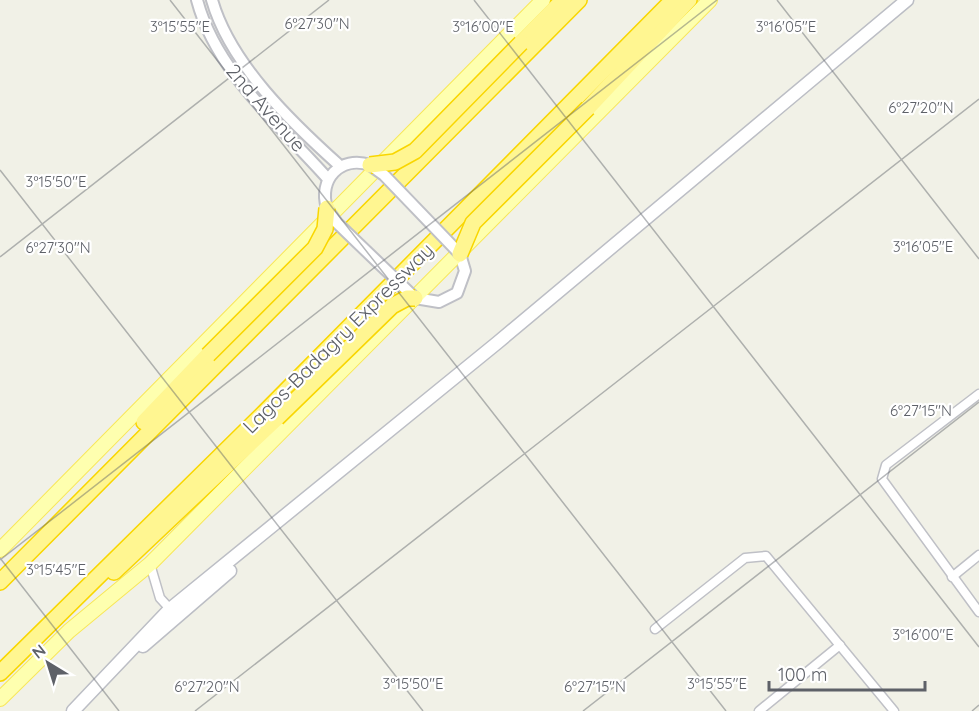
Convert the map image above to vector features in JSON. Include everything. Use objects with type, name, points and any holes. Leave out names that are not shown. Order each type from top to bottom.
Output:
[{"type":"highway","points":[[370,165],[394,162],[415,152],[563,0]]},
{"type":"highway","points":[[0,582],[579,0]]},
{"type":"highway","name":"Lagos-Badagry Expressway","points":[[0,673],[266,411],[673,0]]},
{"type":"highway","points":[[460,254],[468,231],[479,216],[588,108],[689,0]]},
{"type":"highway","points":[[0,576],[90,477],[315,248],[325,229],[327,208]]},
{"type":"highway","points":[[0,673],[154,537],[392,306],[407,298],[415,298]]},
{"type":"main road","points":[[0,550],[543,0]]},
{"type":"main road","name":"Lagos-Badagry Expressway","points":[[0,699],[69,631],[150,564],[710,0]]},
{"type":"main road","points":[[74,711],[173,612],[907,0]]},
{"type":"main road","points":[[84,711],[173,612],[492,356],[917,0]]},
{"type":"street","name":"2nd Avenue","points":[[196,0],[216,49],[239,81],[328,179]]},
{"type":"street","name":"2nd Avenue","points":[[212,0],[230,42],[251,74],[340,166]]},
{"type":"street","points":[[353,162],[370,165],[384,175],[460,254],[465,271],[457,292],[439,302],[415,298],[337,223],[327,208],[324,192],[328,179],[340,166],[353,162]]},
{"type":"street","points":[[979,394],[886,465],[882,479],[979,612]]},
{"type":"street","points":[[952,577],[979,555]]},
{"type":"street","points":[[655,629],[745,558],[766,556],[894,711]]},
{"type":"street","points":[[150,564],[160,598],[173,612]]},
{"type":"street","points":[[759,711],[840,645]]}]
